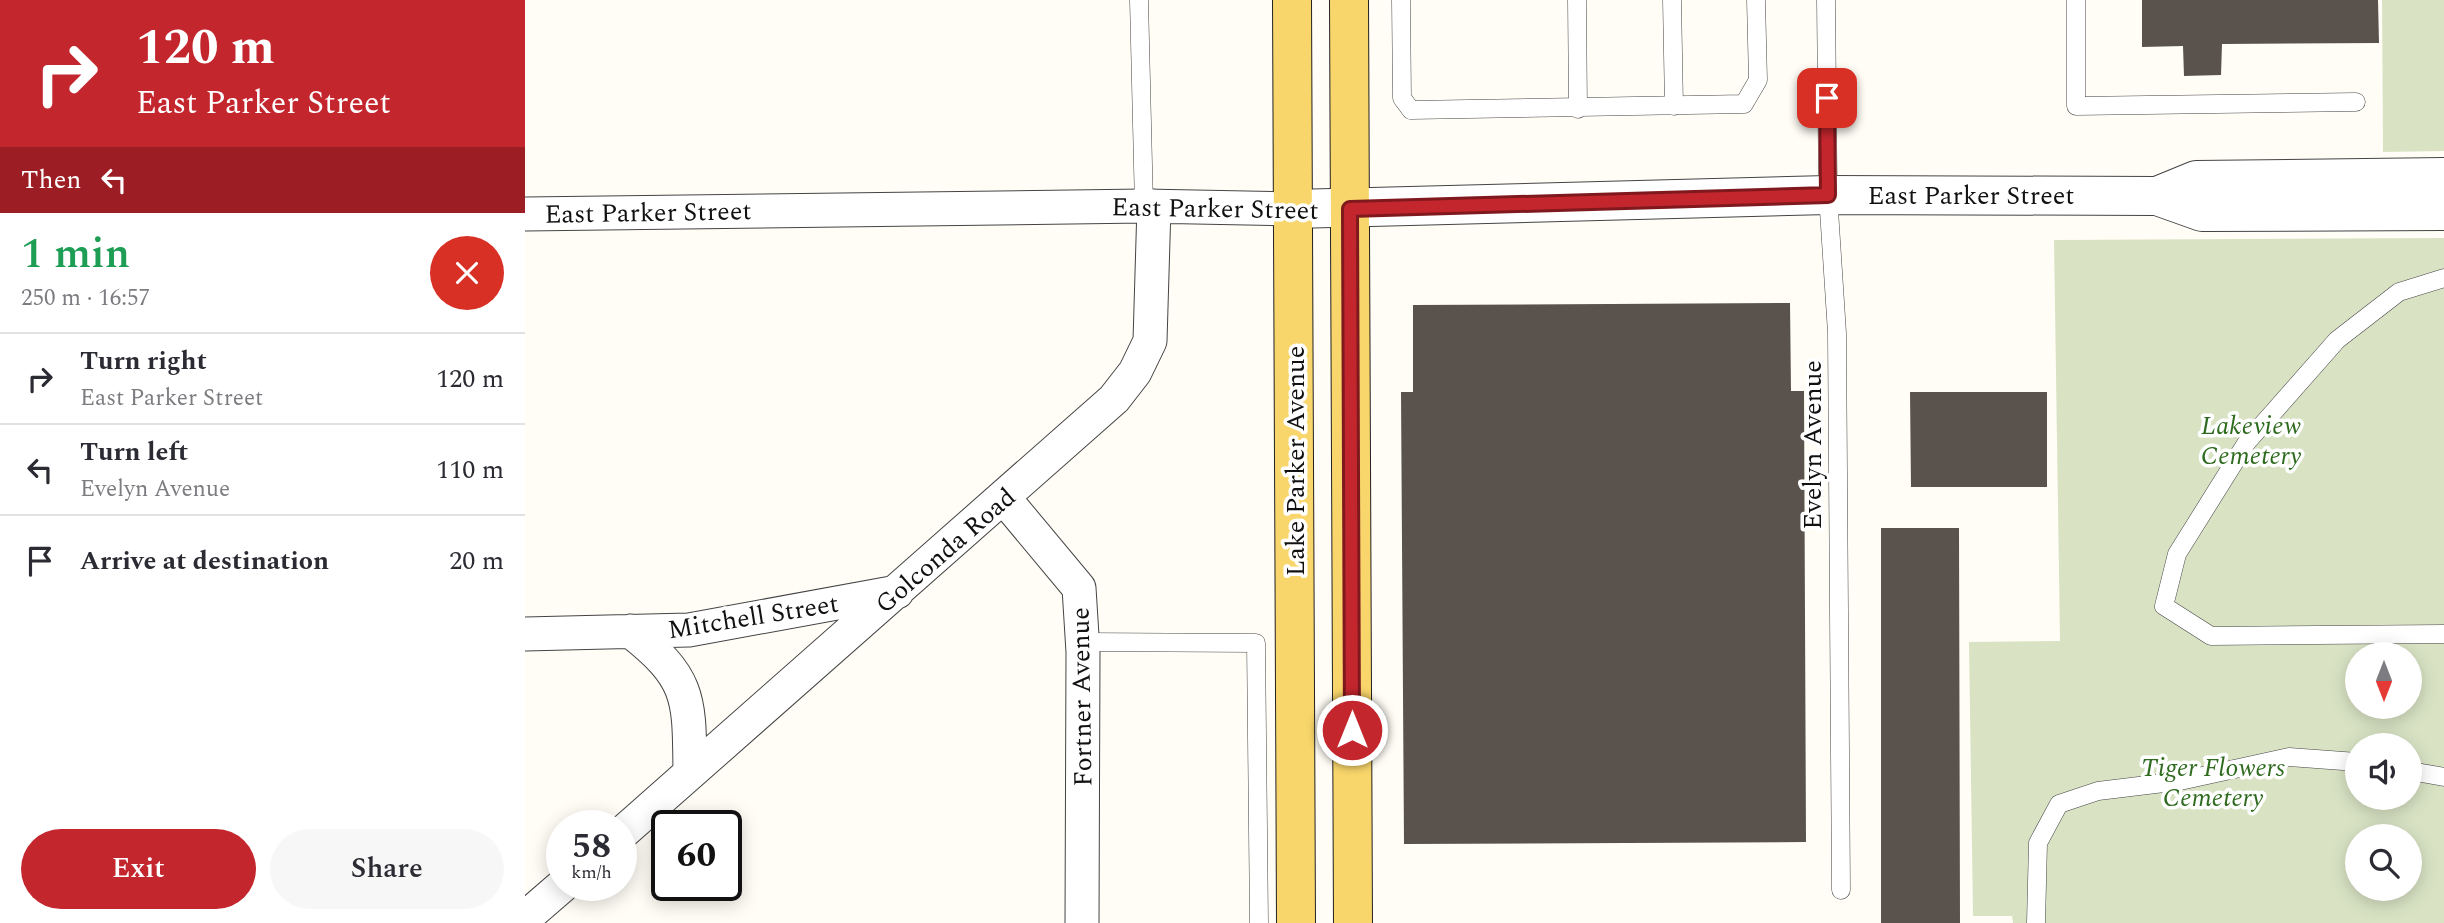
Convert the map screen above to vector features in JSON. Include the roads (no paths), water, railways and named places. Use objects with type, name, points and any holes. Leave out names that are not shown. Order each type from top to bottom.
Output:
[{"type":"main road","name":"Lake Parker Avenue","points":[[1292,0],[1293,209],[1276,644],[1296,923]]},
{"type":"main road","points":[[1349,0],[1353,923]]},
{"type":"street","name":"East Parker Street","points":[[2157,195],[2196,180],[2444,177]]},
{"type":"street","name":"East Parker Street","points":[[525,214],[1149,206],[1350,209],[1828,195],[2157,195],[2202,212],[2444,211]]},
{"type":"street","name":"Golconda Road","points":[[637,820],[1114,399],[1135,372],[1150,341],[1149,206]]},
{"type":"street","name":"Fortner Avenue","points":[[1004,498],[1079,588],[1082,642],[1082,923]]},
{"type":"street","name":"Mitchell Street","points":[[525,634],[689,630],[897,592]]},
{"type":"street","points":[[630,631],[657,652],[672,668],[682,686],[689,730],[690,774]]},
{"type":"street","points":[[525,918],[546,900]]},
{"type":"lane","points":[[1139,0],[1149,206]]},
{"type":"lane","points":[[1401,0],[1402,98],[1411,110],[1744,104],[1758,80],[1756,0]]},
{"type":"lane","points":[[1577,0],[1578,109]]},
{"type":"lane","points":[[1672,0],[1674,106]]},
{"type":"lane","name":"Evelyn Avenue","points":[[1826,0],[1828,195],[1837,333],[1841,890]]},
{"type":"lane","points":[[2076,0],[2076,106],[2356,102]]},
{"type":"lane","points":[[2444,278],[2399,292],[2337,340],[2247,442],[2178,554],[2164,606],[2211,636],[2444,634]]},
{"type":"lane","points":[[1082,642],[1276,644],[1259,923]]},
{"type":"lane","points":[[2036,923],[2038,843],[2059,804],[2098,791],[2180,781],[2288,757],[2345,761]]},
{"type":"lane","points":[[2422,773],[2444,777]]},
{"type":"park label","name":"Lakeview Cemetery","points":[[2251,440]]},
{"type":"park label","name":"Tiger Flowers Cemetery","points":[[2213,782]]}]
